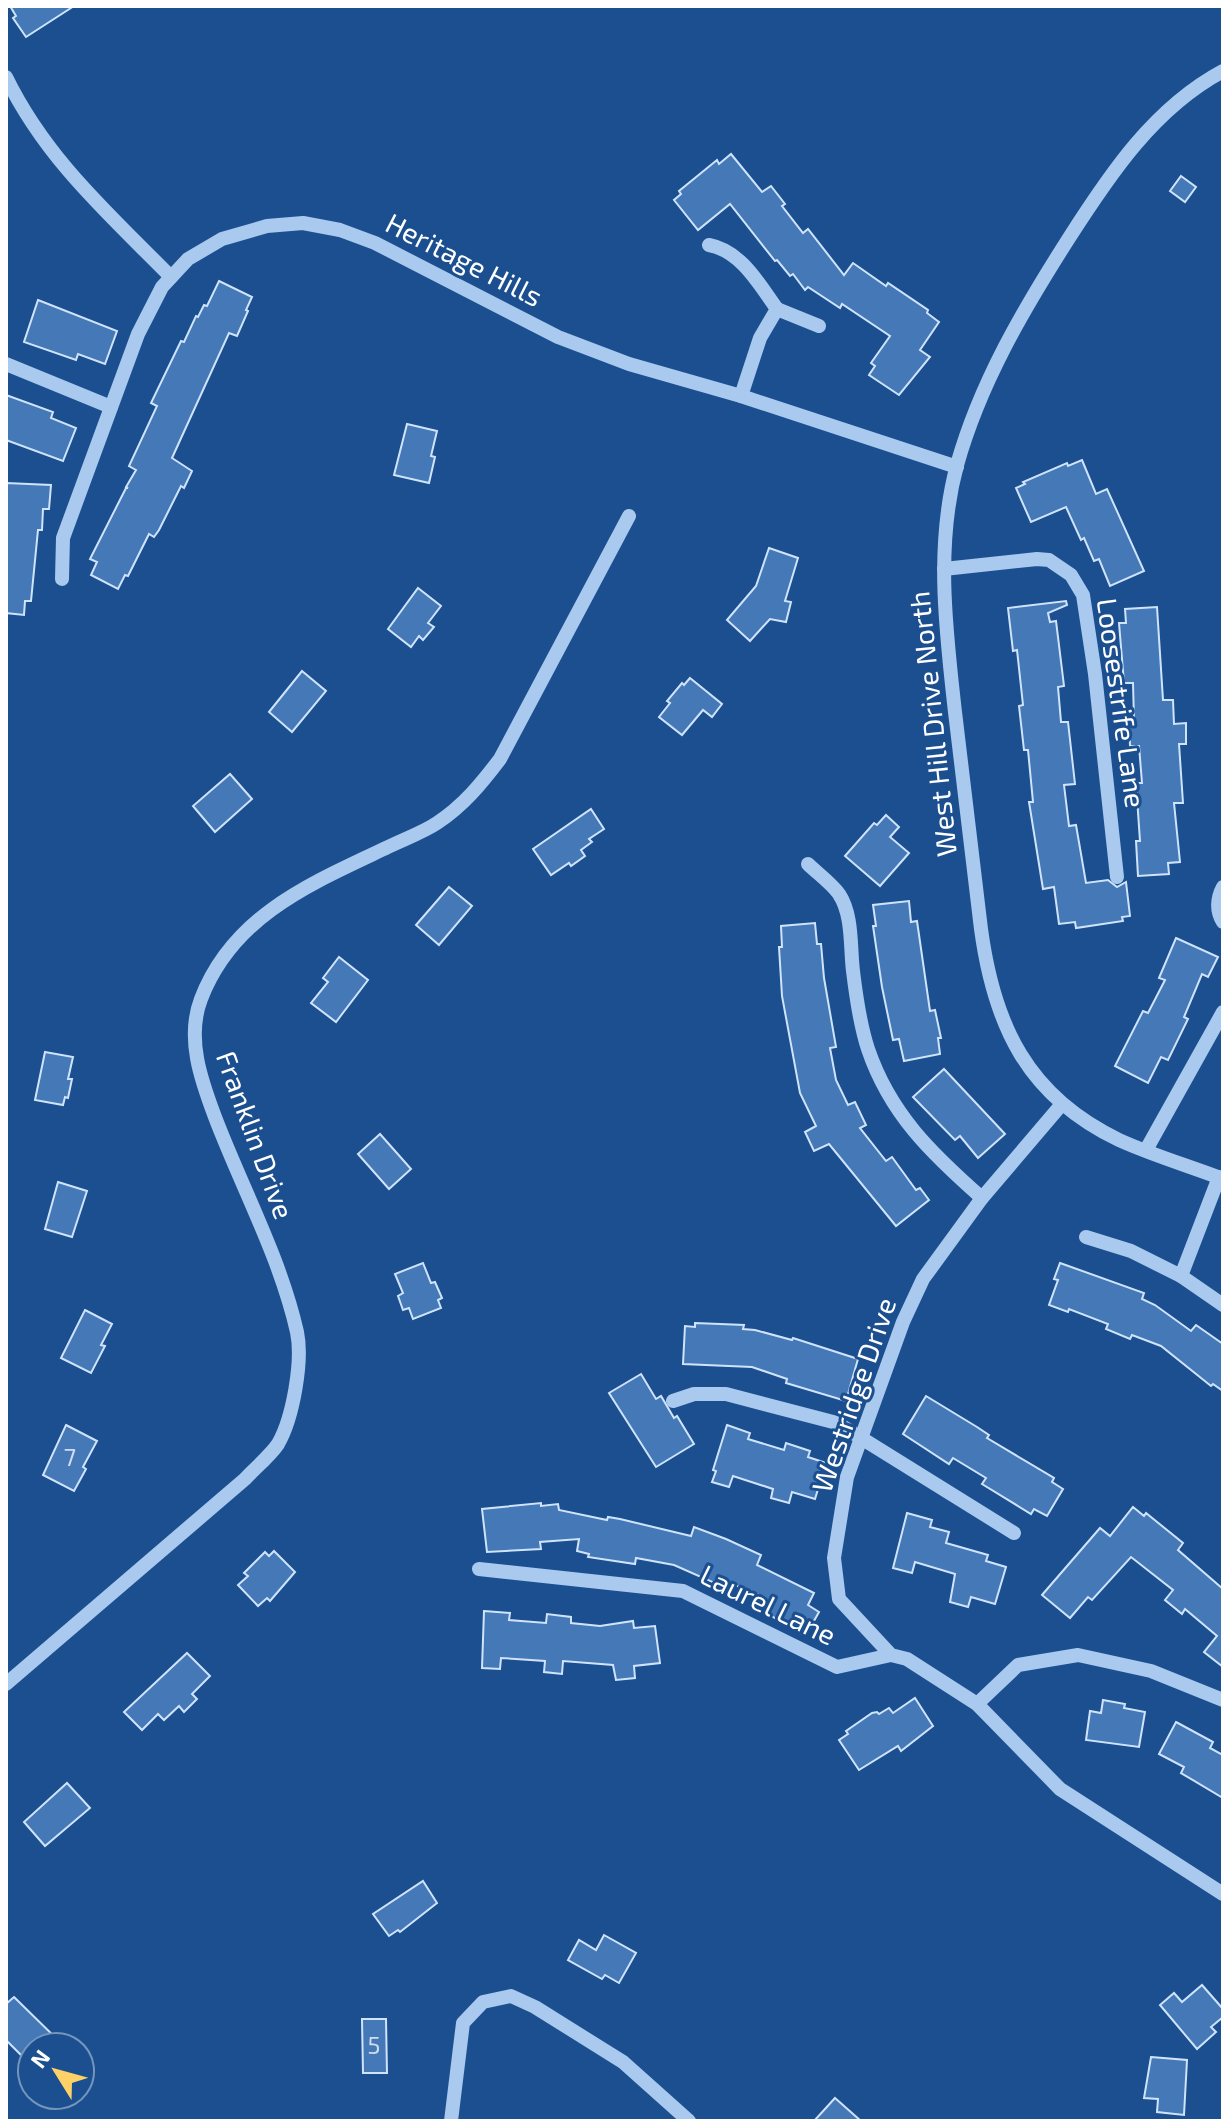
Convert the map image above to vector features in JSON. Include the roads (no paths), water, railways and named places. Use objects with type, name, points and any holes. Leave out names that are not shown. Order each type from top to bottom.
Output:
[{"type":"street","name":"West Hill Drive North","points":[[1221,1178],[1105,1133],[1062,1104],[1037,1077],[1014,1044],[999,1012],[987,972],[946,628],[944,569],[949,508],[957,467],[993,367],[1055,259],[1122,160],[1152,126],[1182,99],[1223,71]]},
{"type":"street","points":[[6,77],[22,110],[60,164],[171,277]]},
{"type":"street","name":"Heritage Hills","points":[[62,579],[63,538],[138,334],[162,287],[188,259],[222,239],[267,226],[303,223],[340,230],[375,243],[558,337],[629,364],[741,396],[957,467]]},
{"type":"street","points":[[709,245],[728,251],[745,267],[777,309],[819,326]]},
{"type":"street","points":[[741,396],[760,338],[777,309]]},
{"type":"street","points":[[6,364],[111,407]]},
{"type":"street","name":"Franklin Drive","points":[[6,1684],[245,1479],[277,1445],[291,1413],[297,1335],[276,1263],[204,1088],[194,1041],[200,1001],[221,959],[248,929],[297,890],[436,824],[473,795],[500,759],[629,516]]},
{"type":"street","name":"Loosestrife Lane","points":[[944,569],[1049,560],[1071,575],[1083,595],[1095,674],[1117,877]]},
{"type":"street","points":[[808,864],[839,893],[847,914],[853,973],[868,1049],[897,1110],[939,1161],[982,1198]]},
{"type":"street","points":[[1223,887],[1219,894],[1218,915],[1223,922]]},
{"type":"street","points":[[1146,1150],[1223,1012]]},
{"type":"street","name":"Westridge Drive","points":[[1062,1104],[982,1198],[923,1279],[903,1322],[847,1477],[834,1558],[839,1599],[891,1655],[907,1659],[977,1704],[1060,1789],[1223,1894]]},
{"type":"street","points":[[1181,1276],[1221,1178]]},
{"type":"street","points":[[1086,1237],[1131,1251],[1181,1276],[1223,1305]]},
{"type":"street","points":[[673,1401],[694,1394],[726,1394],[837,1423],[1014,1533]]},
{"type":"street","name":"Laurel Lane","points":[[479,1569],[683,1591],[837,1667],[891,1655]]},
{"type":"street","points":[[977,1704],[1018,1665],[1078,1655],[1151,1671],[1223,1700]]},
{"type":"street","points":[[451,2121],[463,2023],[483,2002],[511,1996],[535,2007],[623,2062],[689,2121]]}]
